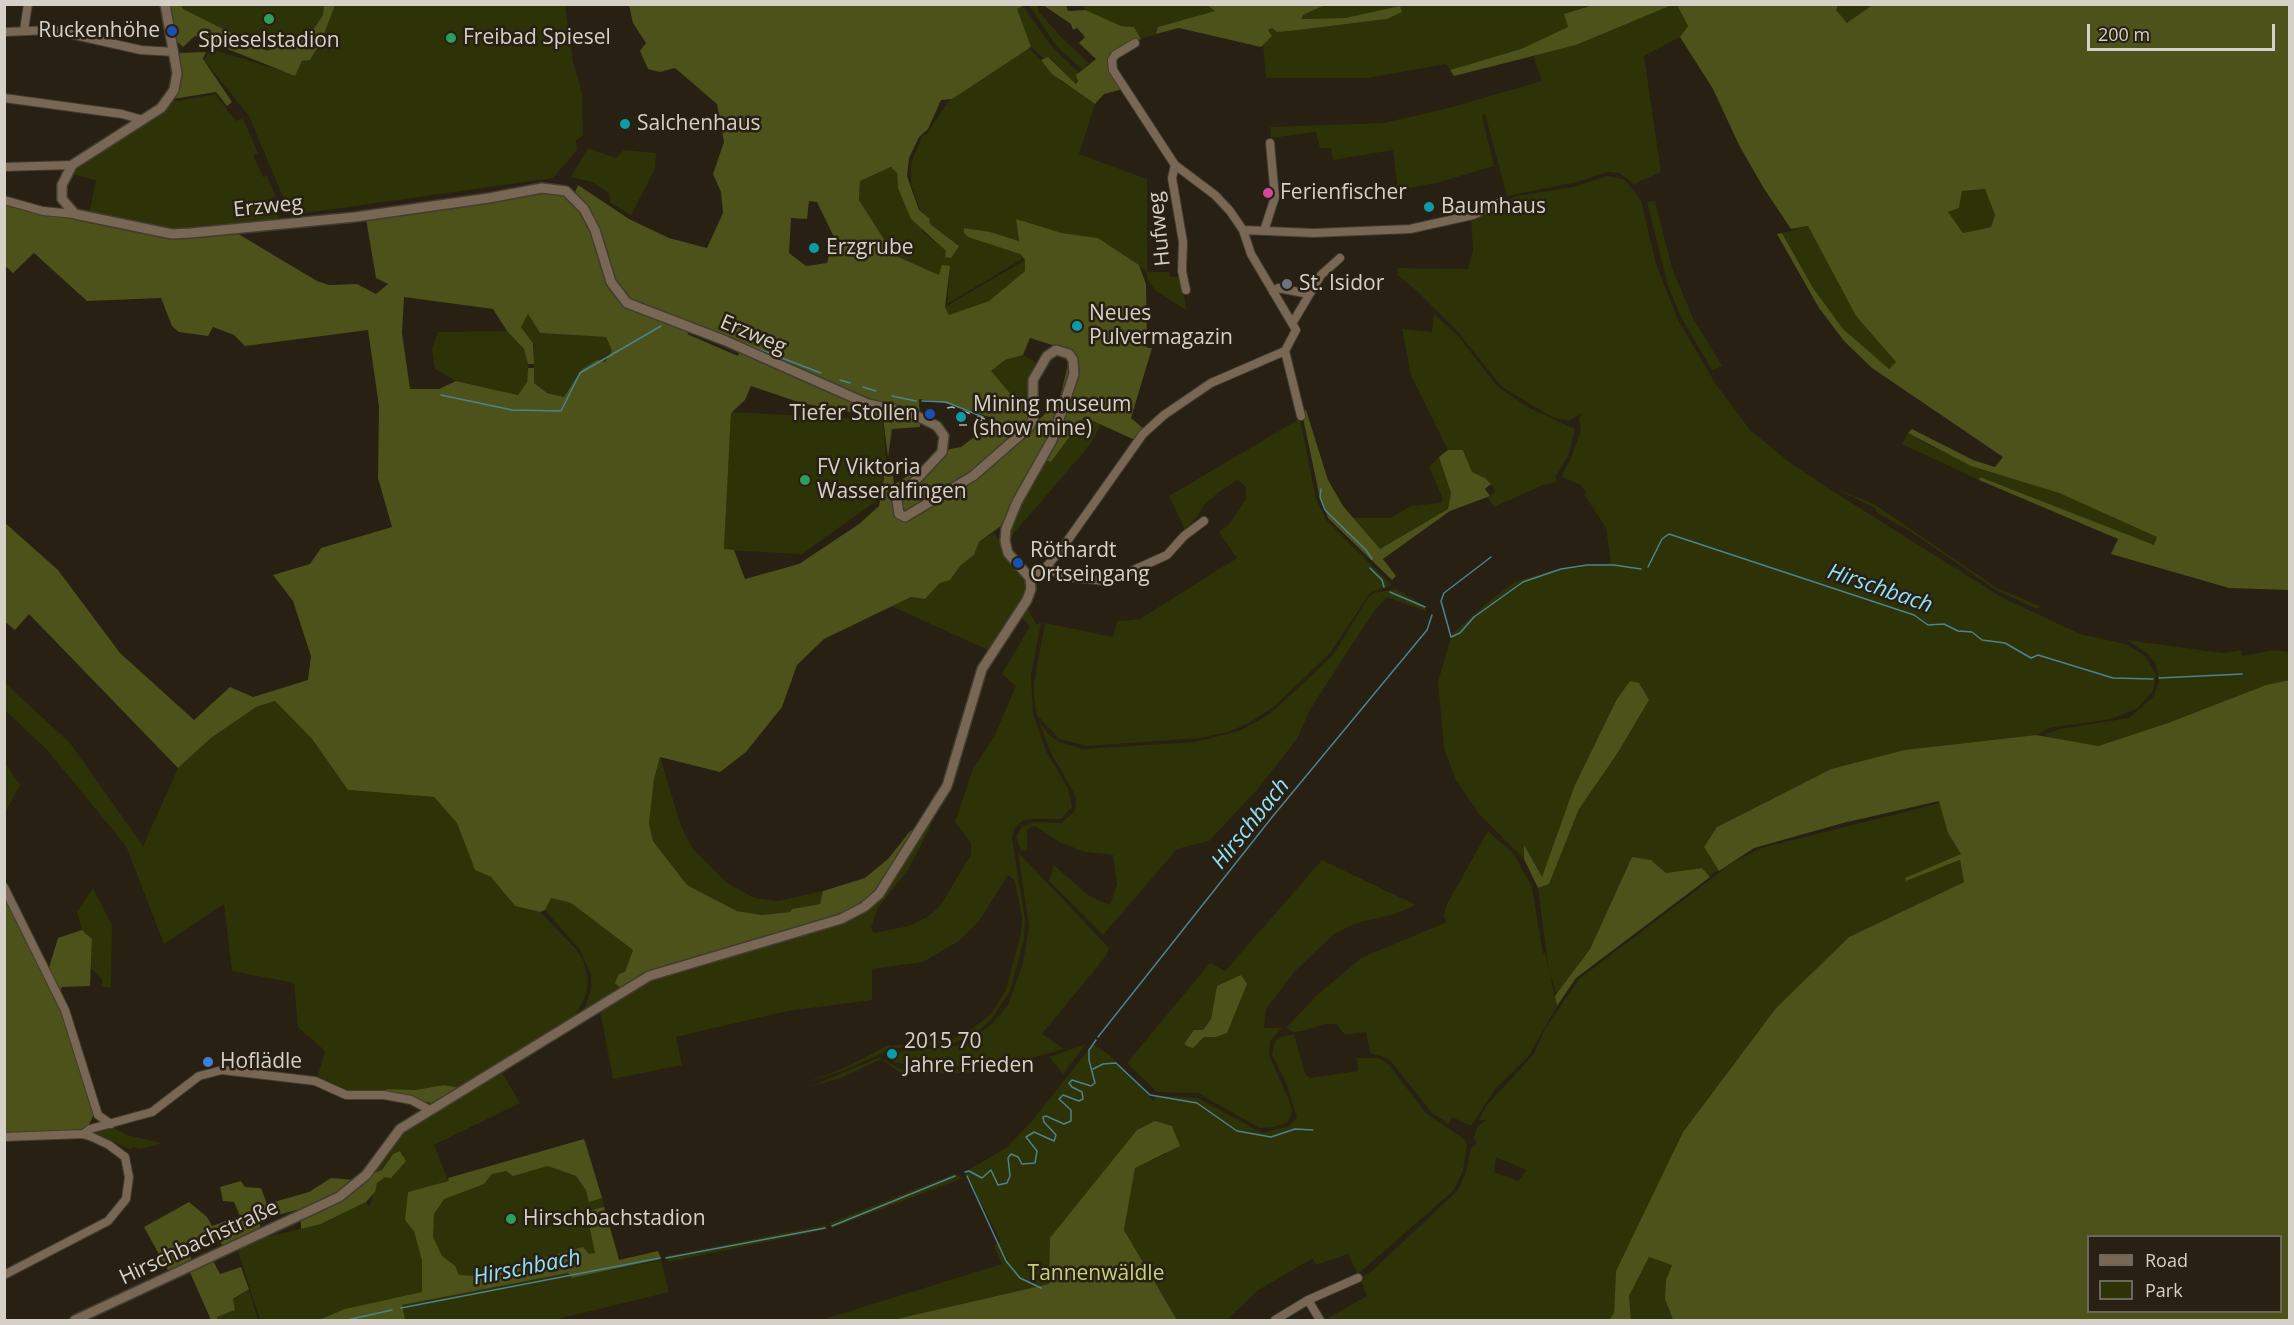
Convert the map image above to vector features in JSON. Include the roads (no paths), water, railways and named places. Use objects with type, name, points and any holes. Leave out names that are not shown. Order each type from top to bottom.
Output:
[{"type":"street","points":[[24,30],[28,4]]},
{"type":"street","points":[[4,167],[72,165],[161,108],[174,90],[177,73],[165,4]]},
{"type":"street","points":[[4,32],[24,30],[63,32],[141,50],[174,52]]},
{"type":"street","points":[[1030,578],[1047,566],[1138,440],[1158,420],[1210,383],[1284,351],[1296,330],[1251,254],[1243,230],[1215,195],[1175,165],[1113,70],[1112,60],[1115,55],[1135,43]]},
{"type":"street","points":[[4,98],[122,114],[143,120]]},
{"type":"street","points":[[1264,231],[1275,197],[1270,143]]},
{"type":"street","points":[[72,165],[62,185],[62,199],[75,214]]},
{"type":"street","name":"Hufweg","points":[[1175,165],[1172,178],[1183,242],[1182,271],[1186,290]]},
{"type":"street","name":"Erzweg","points":[[4,200],[43,211],[75,214],[172,234],[355,217],[471,201],[542,188],[566,191],[584,209],[595,230],[611,282],[627,303],[726,341],[868,404],[914,414],[937,426],[944,436],[942,452],[897,500],[899,514],[905,517],[973,476],[1028,428],[1033,420],[1032,391],[1038,368],[1047,356],[1056,350],[1063,351],[1069,354],[1074,366],[1065,406],[1052,440],[1017,502],[1006,529],[1005,541],[1008,553],[1030,578]]},
{"type":"street","points":[[1243,230],[1314,233],[1410,229],[1473,214],[1499,203]]},
{"type":"street","points":[[1293,322],[1321,275],[1340,258]]},
{"type":"street","points":[[1273,292],[1278,288],[1309,294]]},
{"type":"street","points":[[1284,351],[1301,416]]},
{"type":"street","points":[[1047,566],[1053,572],[1067,576],[1097,580],[1116,578],[1167,555],[1184,536],[1204,521]]},
{"type":"street","name":"Hirschbachstraße","points":[[75,1320],[339,1197],[366,1175],[400,1129],[649,975],[841,919],[864,907],[879,894],[947,786],[982,669],[1027,600],[1030,578]]},
{"type":"street","points":[[4,886],[61,1000],[82,1058],[98,1115],[111,1124]]},
{"type":"street","points":[[4,1137],[86,1132],[152,1112],[199,1076],[222,1070],[315,1081],[346,1095],[384,1095],[411,1100],[430,1110]]},
{"type":"street","points":[[86,1132],[98,1115]]},
{"type":"street","points":[[4,1275],[108,1221],[126,1198],[129,1177],[125,1157],[110,1145],[86,1132]]},
{"type":"street","points":[[1275,1320],[1308,1300],[1358,1278]]},
{"type":"street","points":[[1308,1300],[1320,1320]]},
{"type":"waterway","points":[[680,319],[821,373]]},
{"type":"waterway","points":[[441,395],[512,410],[561,411],[580,373],[661,326]]},
{"type":"waterway","points":[[840,380],[850,383]]},
{"type":"waterway","points":[[863,387],[876,391]]},
{"type":"waterway","points":[[892,396],[916,401]]},
{"type":"waterway","points":[[922,401],[946,402],[983,417]]},
{"type":"waterway","points":[[1321,489],[1320,497],[1325,510],[1366,550],[1372,559]]},
{"type":"waterway","name":"Hirschbach","points":[[1648,567],[1662,539],[1669,534],[1914,615],[1928,625],[1944,624],[1958,631],[1972,632],[1982,640],[2005,643],[2031,658],[2038,655],[2113,678],[2153,679]]},
{"type":"waterway","name":"Hirschbach","points":[[1491,557],[1444,593],[1441,601],[1451,637],[1460,633],[1474,617],[1523,582],[1561,569],[1587,565],[1614,565],[1641,569]]},
{"type":"waterway","points":[[1370,568],[1382,580],[1384,587]]},
{"type":"waterway","points":[[1390,592],[1425,607]]},
{"type":"waterway","name":"Hirschbach","points":[[1098,1037],[1273,816],[1427,630],[1432,615]]},
{"type":"waterway","name":"Hirschbach","points":[[2159,678],[2242,674]]},
{"type":"waterway","name":"Hirschbach","points":[[965,1172],[969,1171],[982,1178],[991,1170],[998,1185],[1007,1183],[1010,1176],[1008,1158],[1011,1154],[1018,1157],[1022,1164],[1035,1163],[1037,1151],[1026,1137],[1034,1132],[1054,1141],[1056,1135],[1044,1122],[1043,1117],[1046,1116],[1064,1124],[1071,1121],[1071,1110],[1059,1099],[1063,1095],[1079,1101],[1083,1099],[1082,1092],[1069,1083],[1072,1080],[1091,1086],[1095,1083],[1089,1050],[1096,1040]]},
{"type":"waterway","points":[[1093,1069],[1103,1064],[1116,1063],[1150,1095],[1197,1103],[1237,1131],[1271,1137],[1295,1129],[1313,1130]]},
{"type":"waterway","name":"Hirschbach","points":[[832,1226],[955,1176]]},
{"type":"waterway","points":[[967,1176],[1006,1261],[1020,1278],[1041,1288]]},
{"type":"waterway","name":"Hirschbach","points":[[666,1258],[825,1228]]},
{"type":"waterway","name":"Hirschbach","points":[[401,1308],[660,1258]]},
{"type":"waterway","name":"Hirschbach","points":[[347,1320],[392,1310]]},
{"type":"railway","points":[[947,408],[952,407],[985,419]]},
{"type":"railway","points":[[959,425],[970,425],[987,418]]},
{"type":"place","name":"Spieselstadion","points":[[269,19]]},
{"type":"place","name":"Ruckenhöhe","points":[[172,31]]},
{"type":"place","name":"Freibad Spiesel","points":[[451,38]]},
{"type":"place","name":"Salchenhaus","points":[[625,124]]},
{"type":"place","name":"Ferienfischer","points":[[1268,193]]},
{"type":"place","name":"Baumhaus","points":[[1429,207]]},
{"type":"place","name":"Erzgrube","points":[[814,248]]},
{"type":"place","name":"St. Isidor","points":[[1287,284]]},
{"type":"place","name":"Neues Pulvermagazin","points":[[1077,326]]},
{"type":"place","name":"Tiefer Stollen","points":[[930,414]]},
{"type":"place","name":"Mining museum (show mine)","points":[[961,417]]},
{"type":"place","name":"FV Viktoria Wasseralfingen","points":[[805,480]]},
{"type":"place","name":"Röthardt Ortseingang","points":[[1018,563]]},
{"type":"place","name":"2015 70 Jahre Frieden","points":[[892,1054]]},
{"type":"place","name":"Hoflädle","points":[[208,1062]]},
{"type":"place","name":"Hirschbachstadion","points":[[511,1219]]},
{"type":"park label","name":"Tannenwäldle","points":[[1096,1274]]}]
